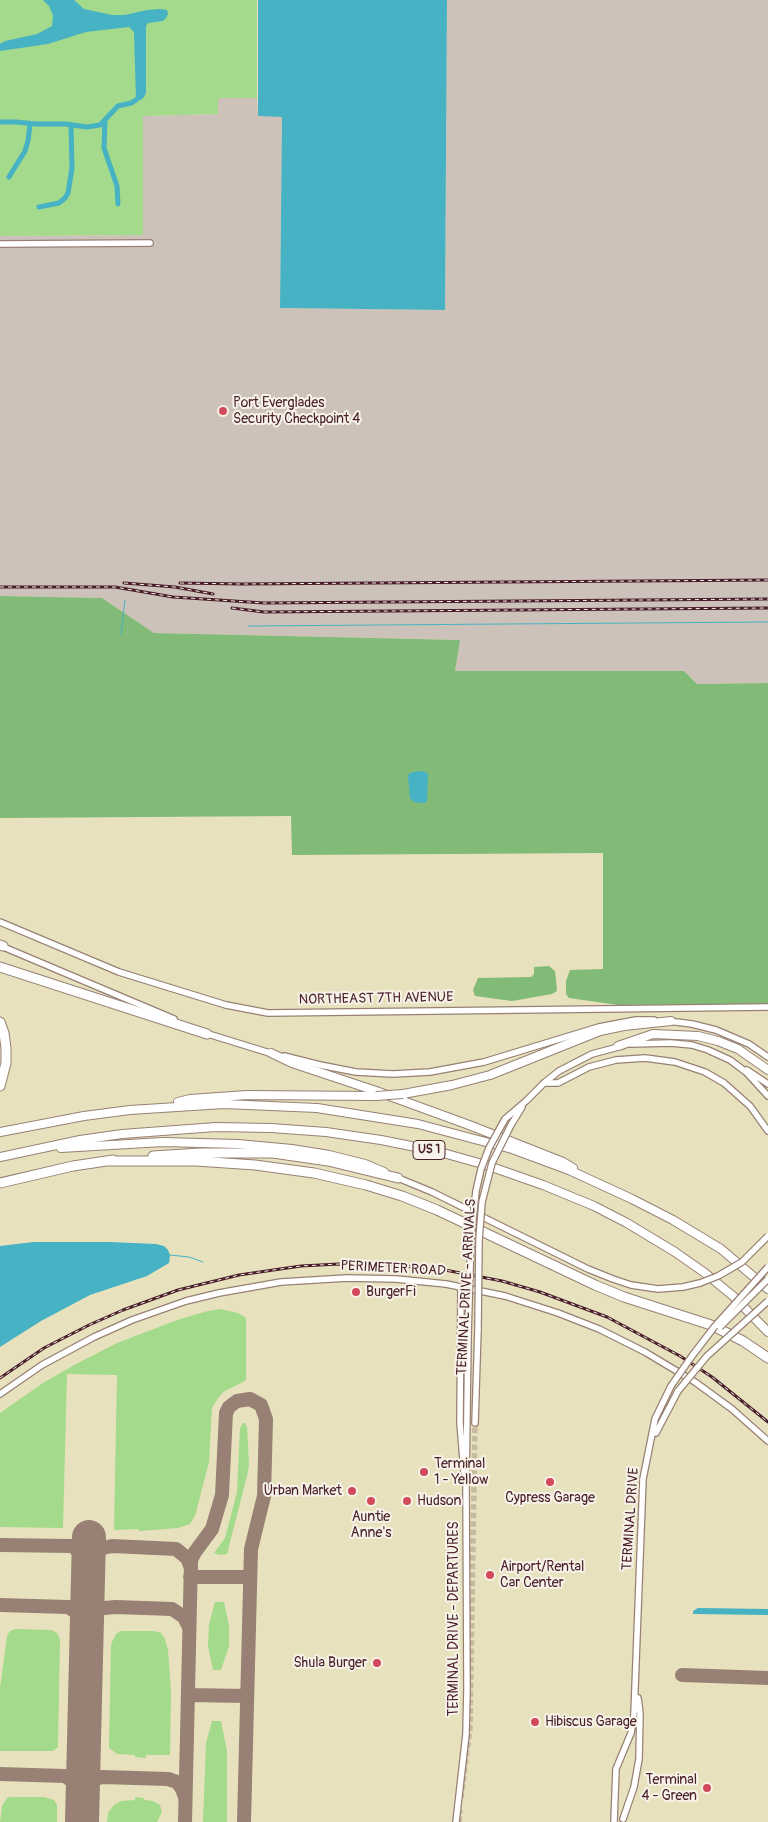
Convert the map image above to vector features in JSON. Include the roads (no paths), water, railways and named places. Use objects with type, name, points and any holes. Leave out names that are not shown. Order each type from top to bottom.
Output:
[{"type":"highway","points":[[0,967],[207,1034]]},
{"type":"highway","points":[[0,1022],[6,1048],[6,1063],[0,1086]]},
{"type":"highway","points":[[0,1182],[48,1171],[109,1161],[182,1154],[274,1153],[328,1161],[398,1178]]},
{"type":"highway","points":[[109,1161],[188,1161],[255,1165],[314,1173],[366,1185],[402,1196],[437,1210],[602,1288],[712,1325],[743,1341],[768,1358]]},
{"type":"main road","points":[[149,1108],[190,1099],[230,1096],[376,1096],[403,1094],[452,1085],[490,1075],[600,1032],[630,1025],[671,1021]]},
{"type":"main road","points":[[618,1046],[653,1034],[698,1036],[738,1049],[768,1070]]},
{"type":"main road","points":[[271,1053],[292,1063],[376,1091],[563,1162],[596,1182]]},
{"type":"main road","name":"US 1","points":[[0,1132],[84,1116],[149,1108],[196,1105],[261,1105],[317,1108],[382,1117],[436,1128],[512,1149],[596,1182],[697,1234],[736,1260],[768,1288]]},
{"type":"main road","name":"US 1","points":[[0,1157],[80,1140],[141,1132],[234,1127],[326,1132],[382,1140],[436,1151],[486,1165],[543,1185],[594,1206],[627,1223],[705,1273],[732,1296],[768,1332]]},
{"type":"main road","points":[[42,1149],[163,1142],[247,1144],[292,1149],[347,1159],[365,1164],[398,1178]]},
{"type":"street","points":[[0,244],[150,242]]},
{"type":"street","name":"NORTHEAST 7TH AVENUE","points":[[0,922],[120,972],[226,1005],[268,1013],[768,1007]]},
{"type":"street","points":[[1,946],[207,1034],[271,1053],[356,1072],[393,1074],[430,1072],[484,1062],[573,1034],[611,1025],[647,1020],[698,1025],[725,1033],[749,1044],[768,1057]]},
{"type":"street","points":[[526,1101],[544,1083],[576,1062],[618,1046],[655,1042],[692,1045],[715,1053],[757,1075],[768,1084]]},
{"type":"street","points":[[544,1083],[558,1083],[589,1067],[616,1060],[645,1058],[675,1062],[705,1072],[724,1083],[750,1106],[768,1131]]},
{"type":"street","points":[[738,1065],[768,1096]]},
{"type":"street","name":"TERMINAL DRIVE - DEPARTURES","points":[[456,1822],[466,1734],[468,1309],[472,1221],[481,1169],[489,1148],[505,1118],[526,1101]]},
{"type":"street","name":"TERMINAL DRIVE - ARRIVALS","points":[[475,1423],[482,1207],[492,1163],[511,1125],[526,1101]]},
{"type":"street","points":[[398,1178],[432,1192],[588,1269],[613,1279],[658,1289],[683,1287],[700,1283],[726,1272],[742,1262],[768,1236]]},
{"type":"street","points":[[707,1338],[768,1267]]},
{"type":"street","name":"PERIMETER ROAD","points":[[0,1394],[42,1366],[94,1337],[151,1313],[219,1293],[281,1282],[347,1278],[412,1280],[461,1287],[522,1301],[558,1312],[629,1343],[711,1393],[768,1441]]},
{"type":"street","points":[[707,1338],[768,1279]]},
{"type":"street","points":[[461,1287],[460,1423],[466,1485]]},
{"type":"street","points":[[651,1447],[665,1413],[678,1391],[707,1356],[768,1301]]},
{"type":"street","name":"TERMINAL DRIVE","points":[[636,1688],[643,1480],[655,1419],[671,1386],[707,1338]]},
{"type":"street","points":[[614,1822],[614,1787],[617,1764],[632,1729],[636,1688]]},
{"type":"street","points":[[623,1819],[635,1781],[639,1759],[640,1713],[636,1688]]},
{"type":"water","points":[[43,0],[74,0],[84,9],[112,15],[125,15],[147,10],[167,10],[168,14],[163,21],[148,23],[146,26],[146,93],[144,97],[141,100],[136,100],[134,32],[129,27],[86,32],[48,44],[0,51],[0,44],[5,41],[37,34],[52,26],[53,15],[49,6]]},
{"type":"water","points":[[258,0],[447,0],[445,310],[280,308],[282,117],[258,116]]},
{"type":"water","points":[[419,771],[428,774],[427,801],[424,803],[414,802],[410,798],[408,776],[410,773]]},
{"type":"water","points":[[34,1242],[156,1244],[164,1246],[168,1250],[170,1255],[169,1263],[147,1276],[90,1295],[41,1321],[0,1347],[0,1246]]},
{"type":"water","points":[[698,1608],[768,1609],[768,1615],[693,1614],[693,1611]]},
{"type":"waterway","points":[[0,122],[66,124],[87,127],[100,125],[118,106],[136,100]]},
{"type":"waterway","points":[[105,121],[104,148],[117,186],[118,204]]},
{"type":"waterway","points":[[9,177],[25,151],[30,124]]},
{"type":"waterway","points":[[39,207],[59,203],[68,193],[72,168],[71,125]]},
{"type":"waterway","points":[[121,634],[125,600]]},
{"type":"waterway","points":[[248,626],[768,622]]},
{"type":"waterway","points":[[170,1255],[189,1257],[203,1262]]},
{"type":"tunnel","points":[[461,1798],[470,1728],[475,1423]]},
{"type":"tunnel","points":[[459,1822],[460,1810]]},
{"type":"railway","points":[[180,583],[768,580]]},
{"type":"railway","points":[[124,583],[175,587],[213,594]]},
{"type":"railway","points":[[0,587],[115,587],[173,597],[264,603],[768,599]]},
{"type":"railway","points":[[232,608],[264,612],[768,608]]},
{"type":"railway","points":[[0,1378],[44,1348],[89,1325],[123,1310],[178,1290],[239,1275],[301,1266],[339,1264],[396,1265],[445,1270],[502,1281],[540,1292],[607,1317],[680,1356],[712,1377],[768,1422]]},
{"type":"place","name":"Port Everglades Security Checkpoint 4","points":[[223,411]]},
{"type":"place","name":"BurgerFi","points":[[356,1292]]},
{"type":"place","name":"Terminal 1 - Yellow","points":[[424,1472]]},
{"type":"place","name":"Cypress Garage","points":[[550,1482]]},
{"type":"place","name":"Urban Market","points":[[352,1491]]},
{"type":"place","name":"Auntie Anne's","points":[[371,1501]]},
{"type":"place","name":"Hudson","points":[[407,1501]]},
{"type":"place","name":"Airport/Rental Car Center","points":[[490,1575]]},
{"type":"place","name":"Shula Burger","points":[[377,1663]]},
{"type":"place","name":"Hibiscus Garage","points":[[535,1722]]},
{"type":"place","name":"Terminal 4 - Green","points":[[707,1788]]}]
